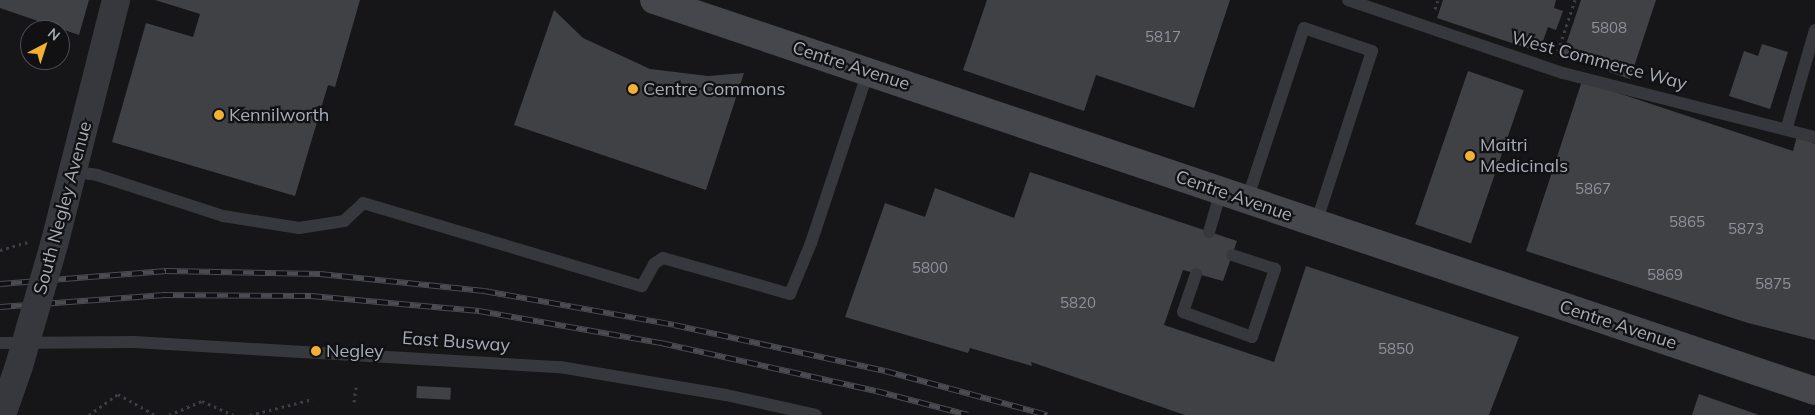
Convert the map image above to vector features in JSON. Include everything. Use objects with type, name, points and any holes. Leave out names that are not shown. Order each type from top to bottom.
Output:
[{"type":"main road","name":"Centre Avenue","points":[[654,0],[683,5],[868,72],[1815,391]]},
{"type":"street","name":"South Negley Avenue","points":[[2,415],[19,366],[54,245],[116,0]]},
{"type":"lane","name":"West Commerce Way","points":[[1348,0],[1552,69],[1787,127],[1815,137]]},
{"type":"lane","points":[[1247,200],[1304,28],[1372,51],[1316,223]]},
{"type":"lane","points":[[1787,127],[1815,30]]},
{"type":"lane","points":[[74,172],[97,174],[224,216],[300,228],[344,221],[363,203],[642,286],[654,264],[663,258],[790,294],[811,243],[868,72]]},
{"type":"lane","points":[[1209,232],[1221,191]]},
{"type":"lane","points":[[1196,274],[1183,312],[1252,337],[1275,269],[1232,255]]},
{"type":"lane","name":"East Busway","points":[[0,343],[134,342],[560,367],[726,395],[816,415]]},
{"type":"path","points":[[1552,69],[1575,0]]},
{"type":"path","points":[[0,250],[20,244]]},
{"type":"path","points":[[354,402],[356,387]]},
{"type":"path","points":[[89,415],[118,394],[155,415]]},
{"type":"path","points":[[250,415],[313,398]]},
{"type":"path","points":[[169,415],[202,401],[233,415]]},
{"type":"building","points":[[0,0],[89,0],[79,35],[70,32],[70,20],[35,20],[0,8]]},
{"type":"building","name":"Kennilworth","points":[[155,0],[360,0],[335,87],[328,85],[295,196],[112,142],[146,23],[193,37],[200,14]]},
{"type":"building","points":[[987,0],[1230,0],[1194,108],[1096,75],[1084,111],[963,70]]},
{"type":"building","points":[[1443,0],[1556,0],[1554,8],[1563,11],[1556,30],[1548,27],[1539,52],[1437,18]]},
{"type":"building","points":[[1581,0],[1656,0],[1630,79],[1562,56]]},
{"type":"building","name":"Centre Commons","points":[[554,10],[583,38],[650,69],[708,76],[744,73],[706,190],[514,125]]},
{"type":"building","points":[[1762,44],[1788,52],[1770,109],[1729,96],[1744,51],[1758,56]]},
{"type":"building","name":"Maitri Medicinals","points":[[1468,71],[1524,90],[1471,243],[1415,224]]},
{"type":"building","points":[[1582,81],[1793,151],[1797,136],[1815,144],[1815,340],[1748,323],[1526,251]]},
{"type":"building","points":[[1030,172],[1237,241],[1223,281],[1183,270],[1164,325],[1274,362],[1306,266],[1519,337],[1489,415],[1185,415],[1031,362],[1032,366],[970,348],[968,353],[845,317],[885,203],[925,217],[935,188],[1014,218]]},
{"type":"building","points":[[417,386],[451,388],[450,400],[416,398]]},
{"type":"building","points":[[1699,394],[1759,415],[1692,415]]},
{"type":"railway","points":[[0,284],[166,271],[320,274],[484,291],[674,325],[885,371],[1047,415]]},
{"type":"railway","points":[[0,307],[162,295],[311,296],[479,311],[661,343],[876,391],[968,415]]},
{"type":"place","name":"Centre Commons","points":[[633,89]]},
{"type":"place","name":"Kennilworth","points":[[219,115]]},
{"type":"place","name":"Maitri Medicinals","points":[[1470,156]]},
{"type":"place","name":"Negley","points":[[316,351]]}]
